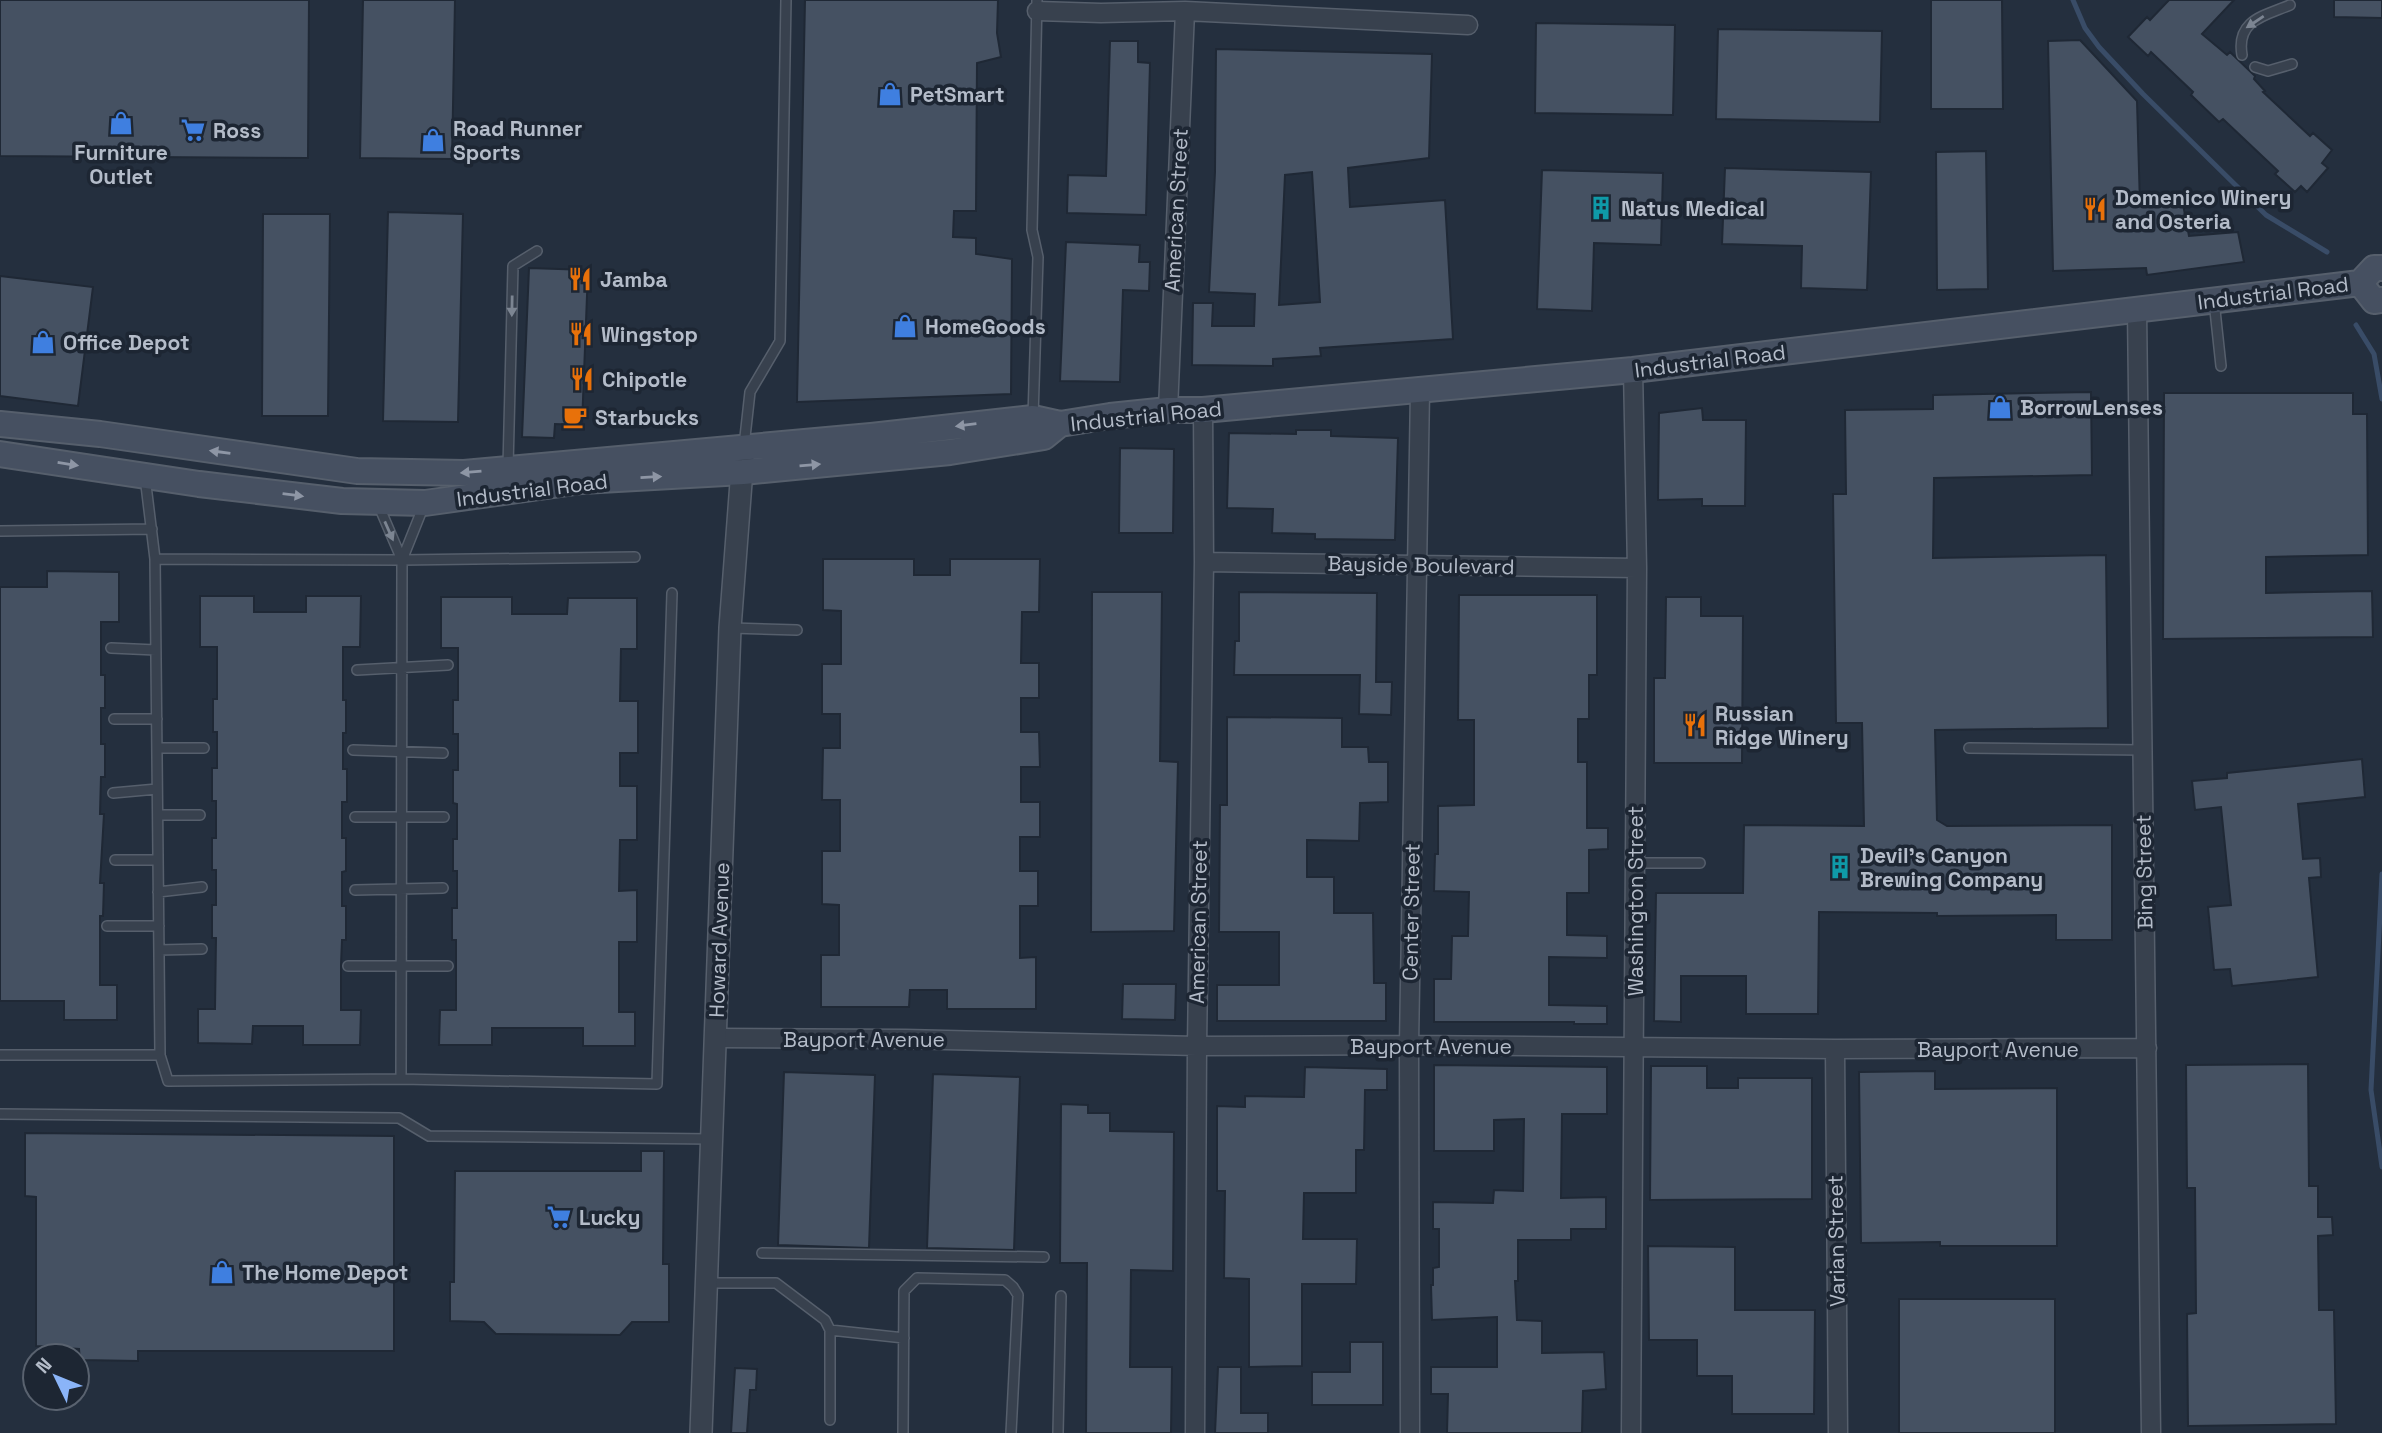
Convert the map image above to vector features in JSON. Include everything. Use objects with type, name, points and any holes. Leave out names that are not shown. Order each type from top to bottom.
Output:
[{"type":"main road","name":"Industrial Road","points":[[0,454],[342,501],[425,503],[743,460],[871,436],[1033,418],[1060,425],[1168,410],[1203,410],[1633,370],[2360,283],[2374,268],[2382,268]]},
{"type":"main road","name":"Industrial Road","points":[[2360,283],[2374,301],[2382,300]]},
{"type":"main road","name":"Industrial Road","points":[[0,424],[100,434],[357,471],[464,473],[508,468],[950,452],[1044,437],[1060,425]]},
{"type":"street","points":[[1037,5],[1101,13],[1185,11],[1468,25]]},
{"type":"street","name":"American Street","points":[[1168,410],[1185,11]]},
{"type":"street","name":"Bing Street","points":[[2137,310],[2151,1433]]},
{"type":"street","name":"Washington Street","points":[[1631,1433],[1637,568],[1633,370]]},
{"type":"street","name":"Center Street","points":[[1410,1433],[1409,1045],[1420,391]]},
{"type":"street","name":"American Street","points":[[1195,1433],[1196,1046],[1204,562],[1203,410]]},
{"type":"street","name":"Howard Avenue","points":[[701,1433],[730,628],[743,460]]},
{"type":"street","name":"Bayside Boulevard","points":[[1204,562],[1637,568]]},
{"type":"street","name":"Bayport Avenue","points":[[716,1038],[905,1038],[1196,1046],[2147,1048]]},
{"type":"street","name":"Varian Street","points":[[1835,1049],[1838,1433]]},
{"type":"lane","points":[[743,460],[750,392],[780,341],[786,0]]},
{"type":"lane","points":[[1033,418],[1038,257],[1032,230],[1037,5]]},
{"type":"lane","points":[[2242,55],[2239,42],[2246,27],[2257,19],[2290,5]]},
{"type":"lane","points":[[2255,67],[2268,71],[2292,64]]},
{"type":"lane","points":[[508,468],[513,266],[537,251]]},
{"type":"lane","points":[[2214,300],[2221,366]]},
{"type":"lane","points":[[145,475],[155,559],[160,1055],[168,1081],[401,1079],[657,1084],[672,593]]},
{"type":"lane","points":[[377,502],[402,560]]},
{"type":"lane","points":[[401,1079],[402,560],[425,503]]},
{"type":"lane","points":[[0,531],[152,529]]},
{"type":"lane","points":[[155,559],[635,558]]},
{"type":"lane","points":[[730,628],[797,630]]},
{"type":"lane","points":[[111,649],[156,650]]},
{"type":"lane","points":[[357,670],[448,666]]},
{"type":"lane","points":[[114,719],[157,719]]},
{"type":"lane","points":[[157,748],[204,748]]},
{"type":"lane","points":[[1969,748],[2143,751]]},
{"type":"lane","points":[[353,750],[443,753]]},
{"type":"lane","points":[[113,793],[157,789]]},
{"type":"lane","points":[[158,815],[200,815]]},
{"type":"lane","points":[[355,817],[444,817]]},
{"type":"lane","points":[[115,860],[158,860]]},
{"type":"lane","points":[[1635,863],[1700,863]]},
{"type":"lane","points":[[158,892],[202,887]]},
{"type":"lane","points":[[355,890],[443,888]]},
{"type":"lane","points":[[107,926],[159,926]]},
{"type":"lane","points":[[159,950],[202,949]]},
{"type":"lane","points":[[348,966],[448,966]]},
{"type":"lane","points":[[0,1055],[160,1055]]},
{"type":"lane","points":[[0,1114],[399,1118],[429,1136],[711,1139]]},
{"type":"lane","points":[[762,1253],[1044,1257]]},
{"type":"lane","points":[[903,1433],[904,1291],[917,1278],[1005,1280],[1013,1287],[1018,1296],[1011,1433]]},
{"type":"lane","points":[[705,1283],[776,1283],[825,1320],[830,1330],[830,1420]]},
{"type":"lane","points":[[1058,1433],[1061,1296]]},
{"type":"lane","points":[[830,1330],[904,1338]]},
{"type":"building","points":[[0,0],[309,0],[308,158],[0,156]]},
{"type":"building","points":[[363,0],[455,0],[452,159],[360,158]]},
{"type":"building","name":"HomeGoods","points":[[805,0],[998,0],[997,33],[1001,57],[977,63],[976,211],[954,211],[953,237],[976,238],[976,254],[1012,259],[1011,394],[797,402]]},
{"type":"building","points":[[1931,0],[2002,0],[2003,109],[1931,109]]},
{"type":"building","points":[[2169,0],[2234,0],[2202,34],[2227,55],[2230,52],[2255,76],[2254,79],[2265,91],[2263,92],[2310,136],[2313,133],[2332,150],[2322,163],[2328,168],[2307,192],[2301,186],[2295,192],[2275,174],[2278,171],[2223,119],[2219,122],[2191,95],[2193,92],[2151,52],[2148,56],[2128,37],[2147,17],[2150,20]]},
{"type":"building","points":[[2334,0],[2382,0],[2382,18],[2334,17]]},
{"type":"building","points":[[1536,23],[1675,25],[1673,115],[1535,113]]},
{"type":"building","points":[[1718,29],[1882,31],[1880,122],[1716,119]]},
{"type":"building","points":[[2080,40],[2137,101],[2140,205],[2182,199],[2189,236],[2238,232],[2244,262],[2147,275],[2146,268],[2053,271],[2048,41]]},
{"type":"building","points":[[1110,41],[1138,41],[1138,62],[1150,63],[1146,215],[1067,213],[1068,175],[1106,176]]},
{"type":"building","points":[[1216,49],[1432,54],[1429,158],[1348,168],[1350,207],[1445,200],[1453,339],[1320,348],[1321,356],[1273,359],[1273,366],[1192,365],[1193,303],[1213,303],[1212,326],[1254,326],[1255,294],[1209,292],[1215,172]],"holes":[[[1312,172],[1320,302],[1279,305],[1285,175]]]},
{"type":"building","points":[[1986,151],[1988,289],[1937,290],[1936,152]]},
{"type":"building","points":[[1725,168],[1871,172],[1867,290],[1801,288],[1802,246],[1722,244]]},
{"type":"building","name":"Natus Medical","points":[[1542,170],[1663,173],[1661,245],[1594,243],[1592,311],[1537,309]]},
{"type":"building","points":[[388,212],[463,214],[458,422],[383,421]]},
{"type":"building","points":[[263,214],[330,214],[328,416],[262,416]]},
{"type":"building","points":[[1066,242],[1140,245],[1139,262],[1150,262],[1149,291],[1123,290],[1120,382],[1060,381]]},
{"type":"building","points":[[529,268],[588,270],[582,425],[555,424],[554,438],[522,437]]},
{"type":"building","name":"Office Depot","points":[[0,276],[93,287],[78,406],[0,396]]},
{"type":"building","points":[[2091,392],[2092,475],[1934,478],[1933,558],[2106,555],[2108,728],[1935,730],[1937,820],[1947,826],[2112,825],[2112,940],[2056,940],[2056,915],[1937,916],[1937,913],[1819,912],[1818,1014],[1746,1014],[1746,976],[1681,976],[1681,1022],[1654,1021],[1656,893],[1743,893],[1744,825],[1864,826],[1862,723],[1836,723],[1833,494],[1846,494],[1845,410],[1933,409],[1933,395]]},
{"type":"building","points":[[2164,393],[2353,393],[2353,414],[2367,414],[2368,555],[2266,557],[2266,593],[2372,591],[2373,637],[2163,639]]},
{"type":"building","points":[[1702,408],[1703,420],[1746,420],[1745,506],[1702,506],[1702,499],[1658,500],[1659,413]]},
{"type":"building","points":[[1296,430],[1331,430],[1331,436],[1398,438],[1395,540],[1315,539],[1315,534],[1272,533],[1273,509],[1227,508],[1229,433],[1296,434]]},
{"type":"building","points":[[1120,448],[1174,449],[1173,533],[1119,533]]},
{"type":"building","points":[[823,559],[914,559],[914,575],[950,575],[950,559],[1040,559],[1039,612],[1022,612],[1021,663],[1039,663],[1039,698],[1021,698],[1021,732],[1039,732],[1040,767],[1021,767],[1021,802],[1040,802],[1040,837],[1020,837],[1020,871],[1038,871],[1038,906],[1020,906],[1020,958],[1036,957],[1036,1009],[947,1009],[947,990],[910,990],[909,1007],[821,1007],[821,955],[839,955],[839,905],[822,904],[822,851],[840,851],[840,800],[822,800],[823,748],[840,748],[840,714],[822,714],[822,664],[841,664],[841,611],[823,610]]},
{"type":"building","points":[[47,571],[119,572],[119,622],[101,622],[101,675],[105,675],[105,708],[101,708],[101,744],[105,744],[105,777],[101,777],[100,814],[104,814],[100,883],[104,883],[103,916],[100,916],[100,985],[117,985],[117,1020],[64,1020],[64,1001],[0,1001],[0,587],[47,587]]},
{"type":"building","points":[[1092,592],[1162,592],[1160,761],[1178,762],[1174,931],[1091,932]]},
{"type":"building","points":[[1239,592],[1377,593],[1376,682],[1392,682],[1391,715],[1359,714],[1360,675],[1234,675],[1235,641],[1239,641]]},
{"type":"building","points":[[1459,595],[1597,595],[1597,675],[1589,675],[1589,719],[1578,719],[1578,762],[1587,762],[1587,828],[1608,828],[1608,849],[1589,850],[1589,893],[1567,893],[1567,935],[1607,936],[1607,958],[1549,957],[1549,1005],[1607,1006],[1607,1024],[1434,1022],[1434,979],[1451,979],[1452,936],[1468,936],[1469,892],[1434,891],[1435,854],[1438,854],[1438,806],[1474,805],[1474,720],[1458,720]]},
{"type":"building","points":[[200,596],[254,596],[254,612],[306,612],[306,596],[361,596],[360,647],[343,647],[346,733],[343,733],[343,769],[347,769],[347,802],[342,802],[346,871],[342,872],[342,906],[346,906],[346,940],[342,940],[341,965],[341,1010],[361,1010],[360,1045],[303,1045],[303,1026],[253,1026],[252,1044],[198,1043],[198,1009],[215,1009],[216,938],[212,938],[212,905],[216,905],[216,870],[212,870],[212,838],[216,838],[216,801],[212,801],[212,768],[217,768],[213,699],[217,699],[217,647],[200,647]]},
{"type":"building","points":[[441,597],[512,597],[512,614],[567,614],[568,598],[637,598],[637,649],[621,649],[620,701],[638,701],[638,753],[620,753],[620,786],[637,786],[637,840],[620,840],[619,891],[637,890],[637,942],[619,942],[619,1012],[635,1012],[635,1046],[583,1046],[583,1028],[492,1028],[492,1045],[439,1045],[440,1010],[456,1010],[456,940],[452,940],[452,908],[457,908],[457,871],[453,871],[453,839],[457,839],[457,804],[453,803],[453,770],[458,770],[458,734],[453,734],[453,700],[458,700],[458,648],[441,648]]},
{"type":"building","points":[[1666,597],[1701,597],[1701,616],[1743,616],[1742,763],[1654,763],[1654,678],[1665,678]]},
{"type":"building","points":[[1227,717],[1342,718],[1342,747],[1368,747],[1369,762],[1388,762],[1388,802],[1360,803],[1359,841],[1307,840],[1307,877],[1334,877],[1334,913],[1373,913],[1374,983],[1386,983],[1386,1021],[1217,1021],[1217,985],[1279,985],[1279,932],[1219,932],[1220,805],[1227,805]]},
{"type":"building","points":[[2362,759],[2365,797],[2298,804],[2303,859],[2320,858],[2321,877],[2309,878],[2318,977],[2232,986],[2230,969],[2214,970],[2208,907],[2231,905],[2221,807],[2195,810],[2192,781],[2227,778],[2227,773]]},
{"type":"building","points":[[1123,984],[1176,984],[1175,1020],[1122,1019]]},
{"type":"building","points":[[2308,1064],[2309,1186],[2318,1186],[2318,1217],[2332,1217],[2333,1235],[2318,1236],[2319,1310],[2334,1310],[2336,1424],[2188,1426],[2187,1314],[2196,1313],[2195,1188],[2187,1188],[2186,1065]]},
{"type":"building","points":[[1434,1065],[1607,1067],[1607,1114],[1562,1114],[1561,1198],[1606,1197],[1606,1229],[1571,1229],[1571,1240],[1518,1240],[1518,1281],[1515,1281],[1517,1320],[1542,1321],[1542,1353],[1604,1352],[1606,1389],[1583,1391],[1582,1433],[1447,1433],[1448,1394],[1431,1394],[1431,1367],[1497,1367],[1497,1317],[1432,1320],[1433,1268],[1439,1267],[1439,1229],[1433,1229],[1433,1202],[1493,1203],[1494,1190],[1523,1191],[1524,1119],[1494,1120],[1494,1151],[1434,1151]]},
{"type":"building","points":[[1651,1066],[1707,1066],[1707,1088],[1738,1088],[1738,1078],[1812,1078],[1812,1199],[1650,1200]]},
{"type":"building","points":[[1305,1067],[1387,1069],[1387,1090],[1365,1090],[1364,1150],[1356,1150],[1356,1193],[1304,1193],[1303,1239],[1357,1239],[1356,1284],[1302,1284],[1302,1366],[1249,1367],[1249,1279],[1224,1278],[1225,1191],[1217,1191],[1217,1106],[1245,1107],[1245,1096],[1304,1097]]},
{"type":"building","points":[[1935,1071],[1935,1089],[2057,1088],[2057,1246],[1940,1246],[1940,1242],[1861,1243],[1859,1072]]},
{"type":"building","points":[[784,1072],[875,1075],[869,1248],[778,1245]]},
{"type":"building","points":[[933,1074],[1020,1077],[1014,1250],[927,1248]]},
{"type":"building","points":[[1061,1104],[1088,1105],[1088,1113],[1110,1113],[1110,1131],[1174,1132],[1173,1271],[1131,1270],[1130,1367],[1172,1367],[1171,1433],[1086,1433],[1087,1263],[1060,1263]]},
{"type":"building","name":"The Home Depot","points":[[25,1133],[394,1136],[394,1351],[138,1351],[138,1361],[91,1360],[91,1342],[36,1342],[36,1197],[25,1196]]},
{"type":"building","name":"Lucky","points":[[641,1151],[664,1151],[663,1264],[669,1264],[669,1322],[632,1322],[620,1335],[496,1334],[484,1322],[450,1321],[450,1282],[454,1282],[455,1171],[641,1171]]},
{"type":"building","points":[[1648,1246],[1735,1247],[1735,1310],[1815,1310],[1814,1414],[1732,1414],[1732,1376],[1697,1376],[1697,1340],[1649,1340]]},
{"type":"building","points":[[1899,1299],[2055,1299],[2055,1433],[1899,1433]]},
{"type":"building","points":[[1350,1342],[1383,1342],[1383,1405],[1312,1405],[1312,1372],[1350,1372]]},
{"type":"building","points":[[1218,1367],[1241,1367],[1241,1413],[1268,1413],[1268,1433],[1215,1433]]},
{"type":"building","points":[[735,1368],[757,1369],[756,1390],[750,1390],[747,1433],[731,1433]]},
{"type":"waterway","points":[[2073,0],[2085,28],[2099,47],[2143,94],[2266,215],[2327,252]]},
{"type":"waterway","points":[[2356,325],[2374,354],[2382,399]]},
{"type":"waterway","points":[[2382,874],[2371,1090],[2382,1167]]},
{"type":"place","name":"PetSmart","points":[[890,94]]},
{"type":"place","name":"Furniture Outlet","points":[[121,123]]},
{"type":"place","name":"Ross","points":[[193,130]]},
{"type":"place","name":"Road Runner Sports","points":[[433,140]]},
{"type":"place","name":"Natus Medical","points":[[1601,208]]},
{"type":"place","name":"Domenico Winery and Osteria","points":[[2095,209]]},
{"type":"place","name":"Jamba","points":[[580,279]]},
{"type":"place","name":"HomeGoods","points":[[905,326]]},
{"type":"place","name":"Wingstop","points":[[581,334]]},
{"type":"place","name":"Office Depot","points":[[43,342]]},
{"type":"place","name":"Chipotle","points":[[582,379]]},
{"type":"place","name":"BorrowLenses","points":[[2000,407]]},
{"type":"place","name":"Starbucks","points":[[575,417]]},
{"type":"place","name":"Russian Ridge Winery","points":[[1695,725]]},
{"type":"place","name":"Devil's Canyon Brewing Company","points":[[1840,867]]},
{"type":"place","name":"Lucky","points":[[559,1217]]},
{"type":"place","name":"The Home Depot","points":[[222,1272]]}]
